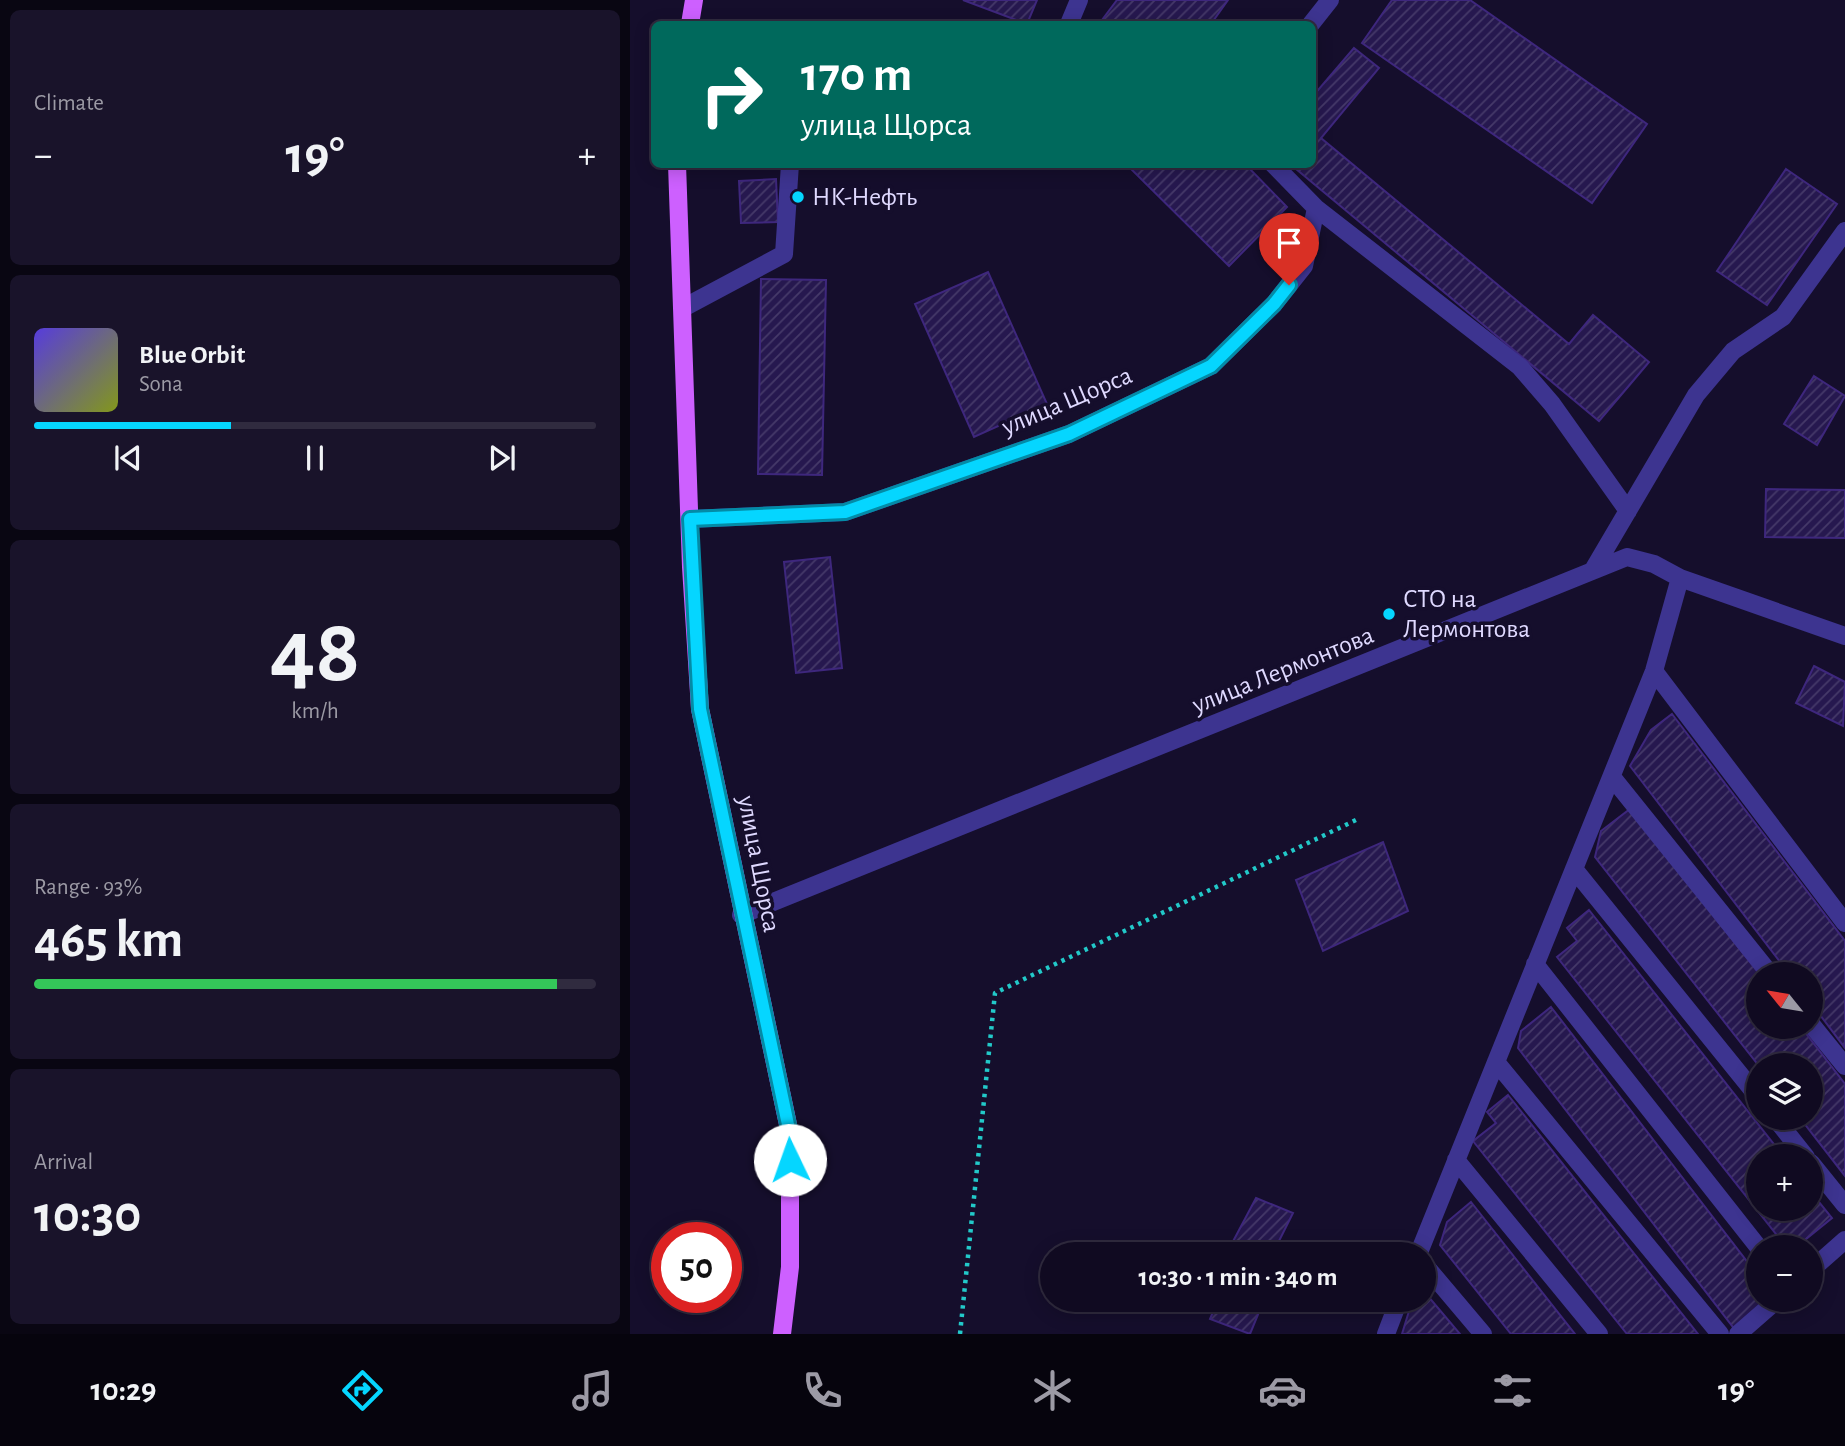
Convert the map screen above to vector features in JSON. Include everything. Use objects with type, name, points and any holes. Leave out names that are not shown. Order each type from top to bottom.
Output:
[{"type":"main road","points":[[690,21],[694,0]]},
{"type":"main road","name":"улица Щорса","points":[[677,168],[700,709],[741,915],[790,1134],[790,1267],[782,1334]]},
{"type":"street","points":[[1070,21],[1079,0]]},
{"type":"street","points":[[1313,21],[1330,0]]},
{"type":"street","points":[[683,308],[783,254],[790,168]]},
{"type":"street","points":[[1277,168],[1316,208],[1520,367],[1552,404],[1628,511]]},
{"type":"street","name":"улица Щорса","points":[[690,519],[845,512],[1069,434],[1211,366],[1274,304],[1304,266],[1316,208]]},
{"type":"street","points":[[1593,569],[1696,395],[1733,351],[1783,317],[1845,231]]},
{"type":"street","name":"улица Лермонтова","points":[[741,915],[1394,654],[1627,557],[1654,564],[1680,578],[1845,636]]},
{"type":"street","points":[[1423,1242],[1654,671],[1680,578]]},
{"type":"street","points":[[1654,671],[1845,923]]},
{"type":"street","points":[[1612,777],[1761,962]]},
{"type":"street","points":[[1574,869],[1746,1082]]},
{"type":"street","points":[[1535,964],[1749,1235]]},
{"type":"street","points":[[1824,1040],[1845,1066]]},
{"type":"street","points":[[1496,1062],[1720,1334]]},
{"type":"street","points":[[1785,1130],[1796,1144]]},
{"type":"street","points":[[1456,1160],[1600,1334]]},
{"type":"street","points":[[1823,1178],[1845,1205]]},
{"type":"street","points":[[1823,1259],[1845,1240]]},
{"type":"street","points":[[1436,1278],[1483,1334]]},
{"type":"street","points":[[1386,1334],[1394,1312]]},
{"type":"street","points":[[1738,1334],[1763,1312]]},
{"type":"path","points":[[960,1334],[995,993],[1357,820]]},
{"type":"building","points":[[963,0],[1037,0],[1028,21],[1019,21]]},
{"type":"building","points":[[1117,0],[1228,0],[1213,21],[1101,21]]},
{"type":"building","points":[[1392,0],[1470,0],[1647,124],[1592,203],[1362,43]]},
{"type":"building","points":[[1354,48],[1379,68],[1321,138],[1569,344],[1593,315],[1649,362],[1599,421],[1295,168],[1316,168],[1316,92]]},
{"type":"building","points":[[1130,168],[1249,168],[1287,207],[1229,266]]},
{"type":"building","points":[[1786,169],[1837,204],[1767,305],[1717,271]]},
{"type":"building","points":[[776,179],[778,222],[741,223],[739,181]]},
{"type":"building","points":[[988,272],[1047,404],[974,437],[915,304]]},
{"type":"building","points":[[761,279],[826,280],[822,475],[758,474]]},
{"type":"building","points":[[1814,376],[1845,396],[1817,445],[1784,424]]},
{"type":"building","points":[[1766,489],[1845,490],[1845,538],[1765,537]]},
{"type":"building","points":[[830,557],[842,668],[796,673],[784,562]]},
{"type":"building","points":[[1814,666],[1845,682],[1843,726],[1796,703]]},
{"type":"building","points":[[1672,714],[1845,941],[1845,1048],[1824,1020],[1824,962],[1780,962],[1630,766],[1651,730]]},
{"type":"building","points":[[1630,809],[1750,962],[1746,962],[1746,1040],[1811,1040],[1821,1053],[1749,1053],[1595,857],[1601,831]]},
{"type":"building","points":[[1383,842],[1408,911],[1323,951],[1296,880]]},
{"type":"building","points":[[1589,910],[1746,1109],[1746,1130],[1763,1130],[1774,1144],[1746,1144],[1746,1196],[1557,957],[1577,941],[1567,928]]},
{"type":"building","points":[[1551,1007],[1746,1260],[1746,1312],[1760,1312],[1736,1331],[1518,1048],[1521,1031]]},
{"type":"building","points":[[1823,1056],[1845,1084],[1845,1176],[1823,1144],[1809,1130],[1823,1130]]},
{"type":"building","points":[[1508,1095],[1698,1334],[1627,1334],[1473,1141],[1496,1123],[1487,1112]]},
{"type":"building","points":[[1256,1198],[1293,1213],[1278,1242],[1233,1242]]},
{"type":"building","points":[[1471,1202],[1575,1334],[1511,1334],[1440,1245],[1447,1222]]},
{"type":"building","points":[[1823,1207],[1832,1218],[1811,1235],[1777,1235],[1766,1221],[1823,1221]]},
{"type":"building","points":[[1436,1306],[1460,1334],[1402,1334],[1409,1312],[1436,1312]]},
{"type":"building","points":[[1213,1312],[1259,1312],[1250,1334],[1210,1319]]},
{"type":"place","name":"НК-Нефть","points":[[798,197]]},
{"type":"place","name":"СТО на Лермонтова","points":[[1389,614]]},
{"type":"route","points":[[790,1160],[790,1134],[741,915],[700,709],[690,519],[845,512],[1069,434],[1211,366],[1274,304],[1289,285]]}]
